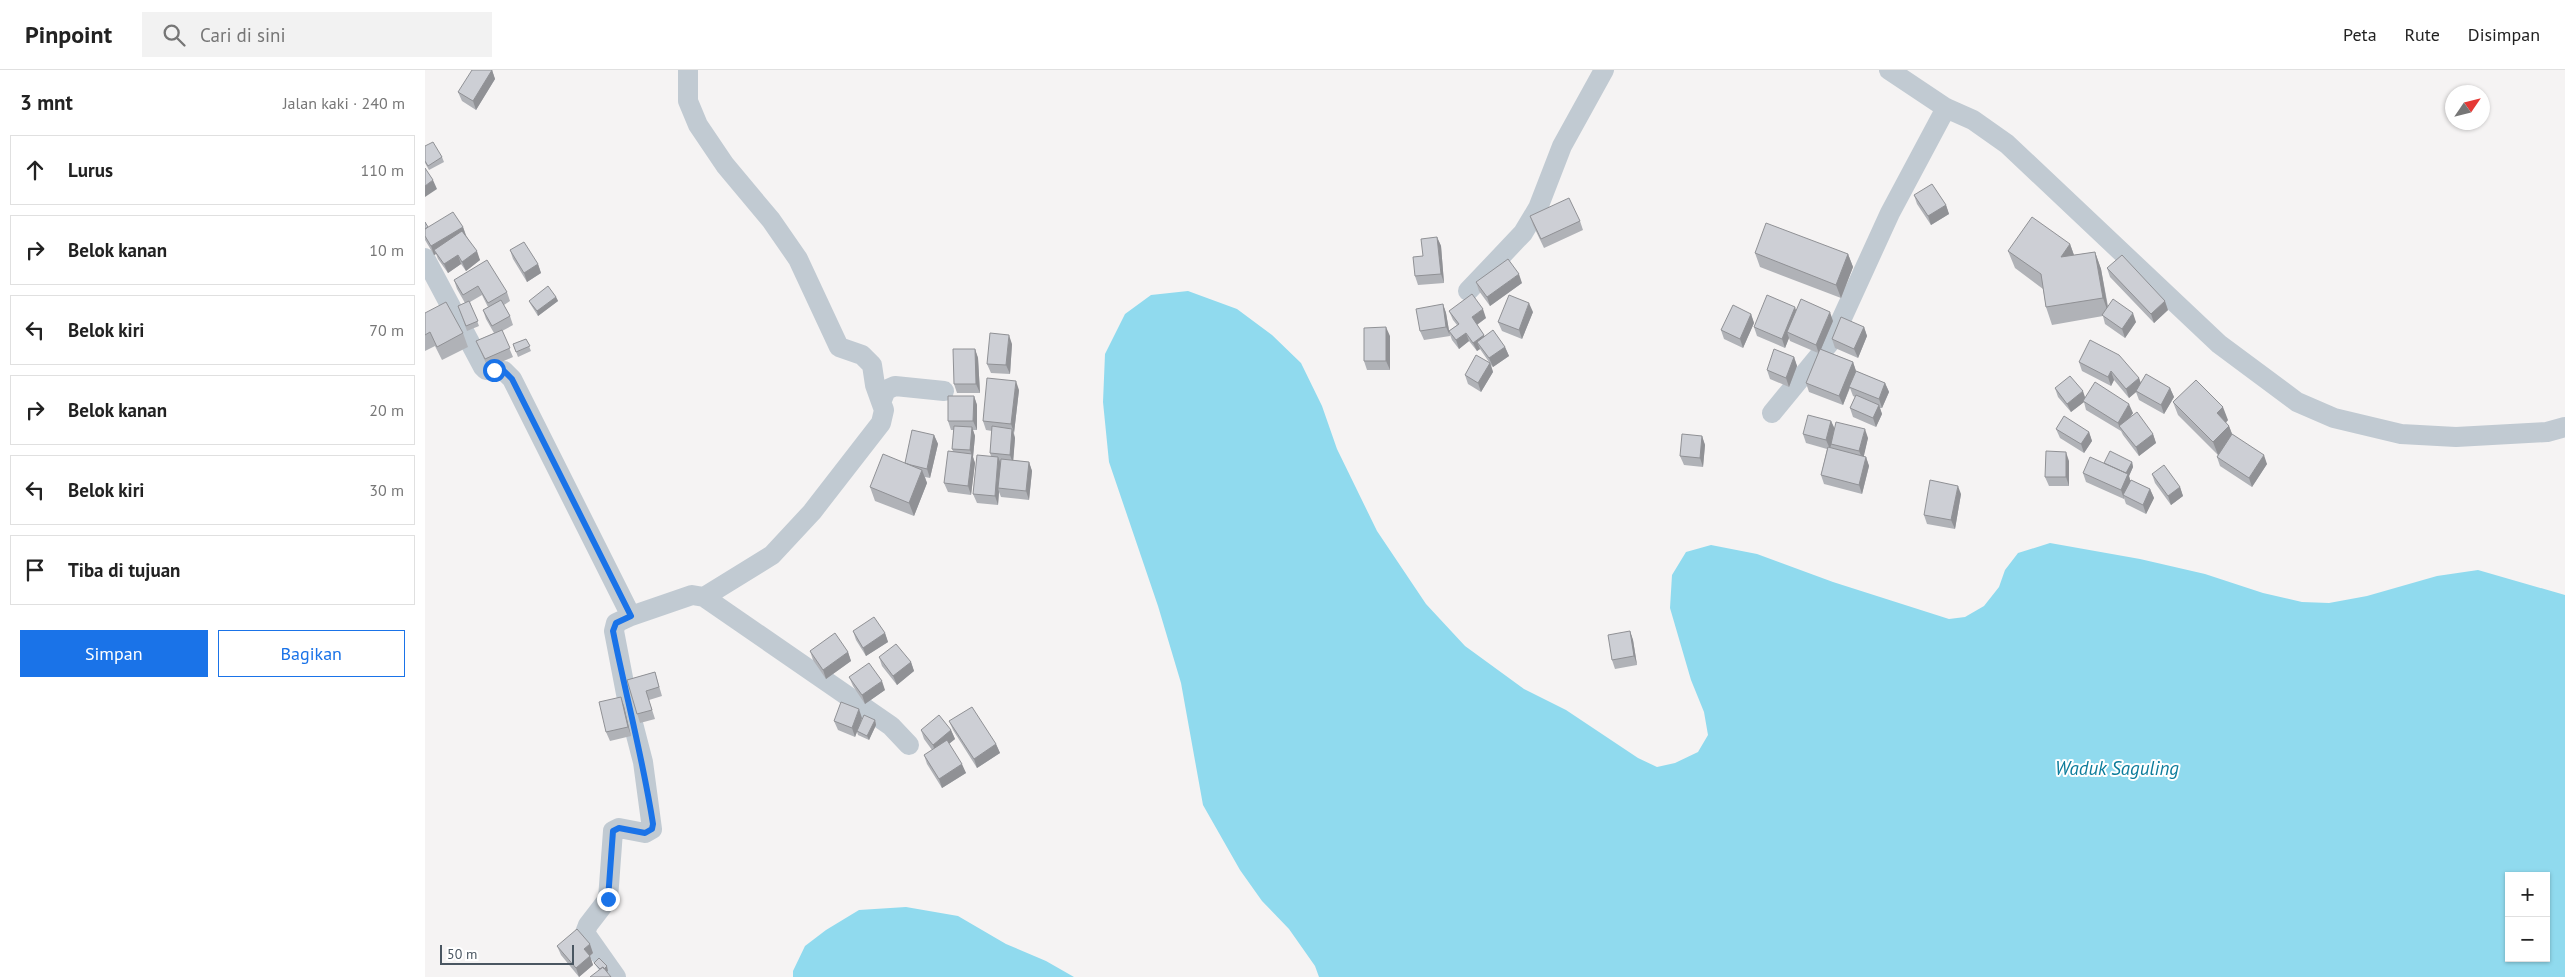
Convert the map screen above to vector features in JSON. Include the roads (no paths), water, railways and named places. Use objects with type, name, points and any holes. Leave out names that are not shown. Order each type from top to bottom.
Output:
[{"type":"street","points":[[688,70],[688,101],[698,125],[725,165],[771,220],[798,259],[839,346],[867,358],[874,370],[875,384],[884,410],[881,423],[812,512],[772,555],[704,597]]},
{"type":"street","points":[[1468,291],[1523,233],[1538,208],[1567,138],[1604,70]]},
{"type":"street","points":[[1889,70],[1946,108],[1973,120],[2007,144],[2219,344],[2297,402],[2334,418],[2401,434],[2456,438],[2547,432],[2565,427]]},
{"type":"street","points":[[1772,413],[1832,340],[1890,213],[1946,108]]},
{"type":"street","points":[[425,258],[483,367],[486,370],[504,371],[512,379],[631,616]]},
{"type":"street","points":[[882,400],[886,390],[895,386],[944,391]]},
{"type":"street","points":[[616,977],[585,933],[588,925],[608,899],[613,831],[619,828],[645,833],[652,829],[643,762],[628,704],[613,631],[616,623],[692,595],[704,597],[891,726],[909,745]]},
{"type":"water","name":"Waduk Saguling","points":[[1188,291],[1237,309],[1272,335],[1301,363],[1322,406],[1337,449],[1377,531],[1426,604],[1465,646],[1524,689],[1566,710],[1638,758],[1657,767],[1675,763],[1698,752],[1708,735],[1704,712],[1691,680],[1670,608],[1672,575],[1686,552],[1711,545],[1757,554],[1833,582],[1949,619],[1965,617],[1984,606],[1999,587],[2005,570],[2018,553],[2050,543],[2140,559],[2205,574],[2263,593],[2302,602],[2329,603],[2367,596],[2437,576],[2478,570],[2565,595],[2565,977],[1319,977],[1315,966],[1289,929],[1262,901],[1240,870],[1203,805],[1181,683],[1158,606],[1109,462],[1103,402],[1105,354],[1125,314],[1151,295]]},
{"type":"water","points":[[906,907],[958,916],[1006,944],[1046,961],[1074,977],[793,977],[793,971],[805,946],[826,930],[859,910]]}]
